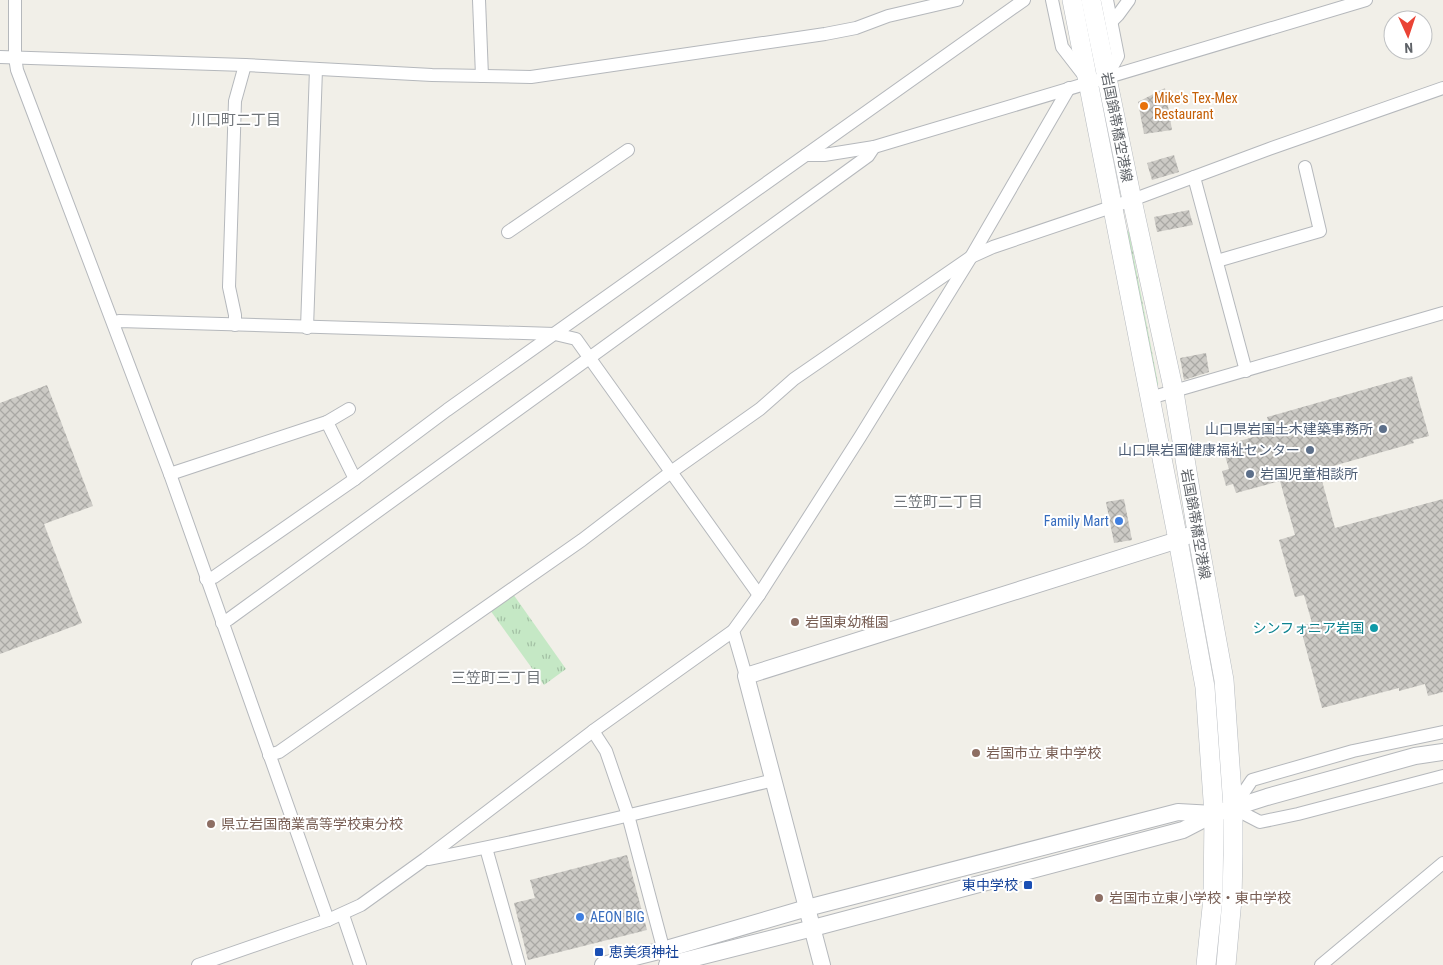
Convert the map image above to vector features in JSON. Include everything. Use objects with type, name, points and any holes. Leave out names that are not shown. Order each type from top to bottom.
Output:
[{"type":"main road","name":"岩国錦帯橋空港線","points":[[1072,0],[1205,687],[1214,814],[1213,898],[1206,965]]},
{"type":"main road","name":"岩国錦帯橋空港線","points":[[1091,0],[1174,392],[1224,680],[1233,808],[1232,899],[1226,965]]},
{"type":"street","points":[[15,0],[15,57],[17,70],[170,474],[328,920]]},
{"type":"street","points":[[479,0],[482,76]]},
{"type":"street","points":[[0,57],[531,77],[825,34],[856,28],[888,16],[957,0]]},
{"type":"street","points":[[206,579],[214,577],[355,479],[447,410],[1024,0]]},
{"type":"street","points":[[1052,0],[1062,47],[1089,82]]},
{"type":"street","points":[[1107,76],[1118,56],[1108,0]]},
{"type":"street","points":[[1112,21],[1118,16],[1129,0]]},
{"type":"street","points":[[806,155],[824,155],[874,146],[1366,0]]},
{"type":"street","points":[[235,325],[235,315],[229,287],[235,101],[245,65]]},
{"type":"street","points":[[308,328],[316,69]]},
{"type":"street","points":[[199,965],[343,915],[361,905],[425,859],[593,731],[733,631],[759,595],[860,437],[971,256],[1070,88]]},
{"type":"street","points":[[269,755],[279,752],[567,550],[671,472],[760,409],[794,379],[971,256],[1443,88]]},
{"type":"street","points":[[222,622],[868,156],[874,146]]},
{"type":"street","points":[[508,232],[628,150]]},
{"type":"street","points":[[1217,261],[1320,231],[1305,167]]},
{"type":"street","points":[[1194,177],[1246,370]]},
{"type":"street","points":[[1150,398],[1443,313]]},
{"type":"street","points":[[114,324],[120,322],[555,334],[576,339],[759,595]]},
{"type":"street","points":[[170,474],[326,422],[349,409]]},
{"type":"street","points":[[326,422],[355,479]]},
{"type":"street","points":[[746,676],[1178,540],[1197,532]]},
{"type":"street","points":[[733,631],[822,965]]},
{"type":"street","points":[[593,731],[606,751],[628,816],[666,961]]},
{"type":"street","points":[[1233,808],[1252,780],[1353,751],[1405,738],[1443,732]]},
{"type":"street","points":[[603,965],[666,961],[813,928],[1184,830],[1214,814],[1233,808],[1415,756],[1443,752]]},
{"type":"street","points":[[1233,808],[1260,822],[1298,814],[1443,776]]},
{"type":"street","points":[[425,859],[486,848],[628,816],[774,780]]},
{"type":"street","points":[[666,961],[806,908],[1178,812],[1214,814]]},
{"type":"street","points":[[486,848],[519,965]]},
{"type":"street","points":[[1321,965],[1443,863]]},
{"type":"street","points":[[343,915],[360,965]]},
{"type":"green space","points":[[1126,230],[1129,232],[1158,383],[1158,386],[1155,387]]},
{"type":"green space","points":[[513,594],[566,669],[544,685],[490,610]]},
{"type":"building","points":[[1165,88],[1172,130],[1144,134],[1138,102]]},
{"type":"building","points":[[1174,155],[1179,172],[1152,180],[1147,163]]},
{"type":"building","points":[[1189,210],[1193,225],[1157,232],[1154,217]]},
{"type":"building","points":[[1206,353],[1209,372],[1184,380],[1180,358]]},
{"type":"building","points":[[1412,376],[1429,436],[1413,440],[1414,443],[1319,470],[1335,528],[1443,499],[1443,692],[1428,696],[1425,684],[1399,691],[1399,688],[1322,708],[1300,626],[1312,623],[1304,595],[1295,597],[1279,540],[1295,535],[1280,481],[1236,493],[1233,484],[1226,486],[1222,471],[1229,469],[1222,446],[1271,432],[1267,417]]},
{"type":"building","points":[[47,385],[93,506],[44,524],[82,623],[0,654],[0,403]]},
{"type":"building","name":"Family Mart","points":[[1124,499],[1132,540],[1114,543],[1106,502]]},
{"type":"building","name":"AEON BIG","points":[[627,855],[647,930],[528,960],[514,903],[535,898],[530,880]]},
{"type":"place","name":"Mike's Tex-Mex Restaurant","points":[[1144,106]]},
{"type":"place","name":"山口県岩国土木建築事務所","points":[[1383,429]]},
{"type":"place","name":"山口県岩国健康福祉センター","points":[[1310,450]]},
{"type":"place","name":"岩国児童相談所","points":[[1250,474]]},
{"type":"place","name":"Family Mart","points":[[1119,521]]},
{"type":"place","name":"岩国東幼稚園","points":[[795,622]]},
{"type":"place","name":"シンフォニア岩国","points":[[1374,628]]},
{"type":"place","name":"岩国市立 東中学校","points":[[976,753]]},
{"type":"place","name":"県立岩国商業高等学校東分校","points":[[211,824]]},
{"type":"place","name":"東中学校","points":[[1028,885]]},
{"type":"place","name":"岩国市立東小学校・東中学校","points":[[1099,898]]},
{"type":"place","name":"AEON BIG","points":[[580,917]]},
{"type":"place","name":"恵美須神社","points":[[599,952]]},
{"type":"district","name":"川口町二丁目","points":[[236,120]]},
{"type":"district","name":"三笠町二丁目","points":[[938,502]]},
{"type":"district","name":"三笠町三丁目","points":[[496,678]]}]
